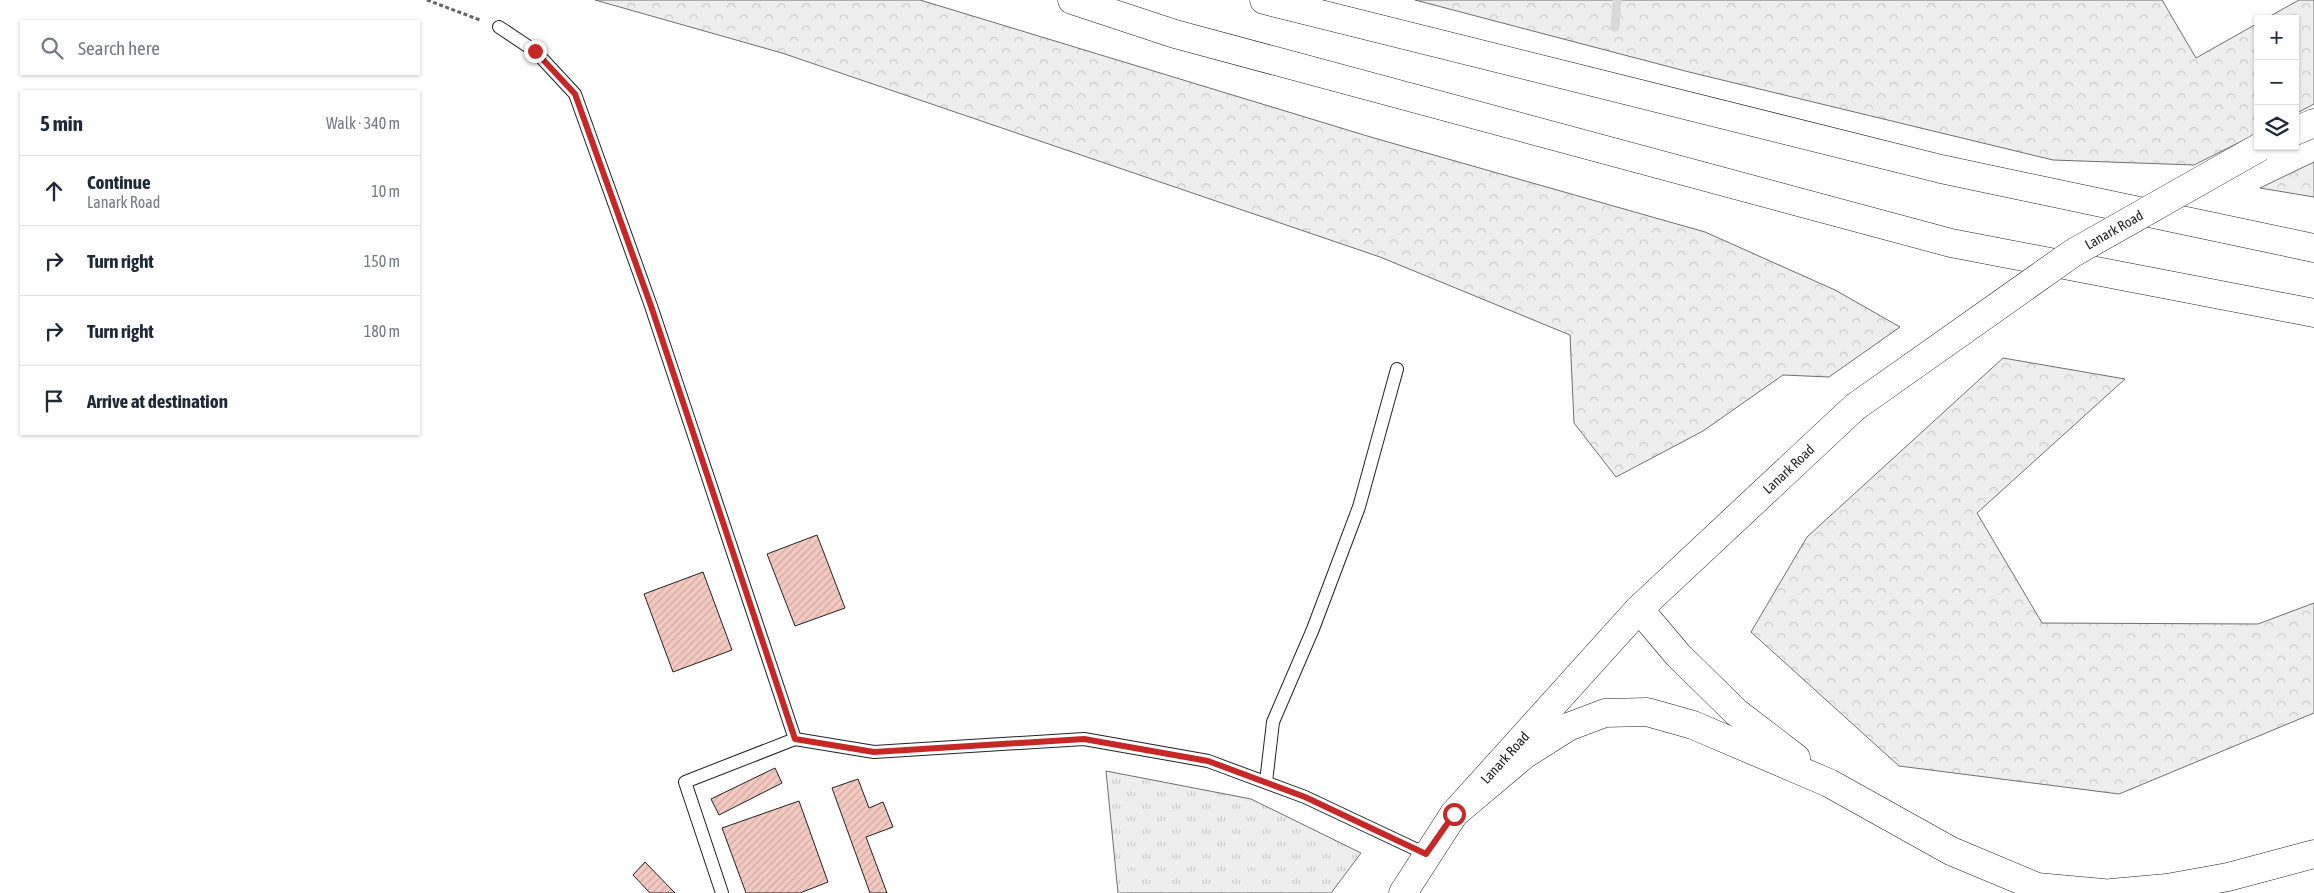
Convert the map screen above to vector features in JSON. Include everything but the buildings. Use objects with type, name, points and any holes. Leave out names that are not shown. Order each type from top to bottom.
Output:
[{"type":"main road","points":[[1072,0],[1175,34],[1950,243],[2314,313]]},
{"type":"main road","points":[[1264,0],[1941,169],[2314,248]]},
{"type":"main road","points":[[2299,129],[2314,123]]},
{"type":"main road","name":"Lanark Road","points":[[1403,893],[1426,854],[1454,814],[1639,609],[1855,407],[2073,253],[2256,150]]},
{"type":"main road","points":[[1639,609],[1678,655],[1736,712],[1828,783]]},
{"type":"main road","points":[[1454,814],[1524,755],[1568,727],[1605,713],[1647,712],[1693,725],[1828,783],[1951,851],[2037,887],[2104,893]]},
{"type":"main road","points":[[2111,893],[2167,888],[2228,877],[2314,854]]},
{"type":"lane","points":[[499,27],[535,51],[575,94],[651,306],[795,739]]},
{"type":"lane","points":[[1266,782],[1274,722],[1313,629],[1359,507],[1397,369]]},
{"type":"lane","points":[[722,893],[685,782],[795,739],[874,752],[1084,739],[1208,761],[1305,797],[1426,854]]},
{"type":"path","points":[[427,0],[499,27]]},
{"type":"green space","points":[[595,0],[920,0],[1374,138],[1705,232],[1835,290],[1900,327],[1829,377],[1783,375],[1703,431],[1616,477],[1574,423],[1570,335],[1380,257],[782,53]]},
{"type":"green space","points":[[1415,0],[2162,0],[2196,58],[2254,25],[2254,135],[2194,165],[2053,160],[1689,72]]},
{"type":"green space","points":[[2299,0],[2314,0],[2314,104],[2299,112],[2299,15],[2272,15]]},
{"type":"green space","points":[[2314,162],[2314,197],[2260,188]]},
{"type":"green space","points":[[2003,358],[2125,379],[1977,513],[2042,623],[2258,624],[2314,603],[2314,713],[2119,794],[1899,766],[1751,632],[1807,537]]},
{"type":"green space","points":[[1106,771],[1251,799],[1361,853],[1331,893],[1118,893]]},
{"type":"waterway","points":[[1615,27],[1617,0]]},
{"type":"route","points":[[535,51],[575,94],[651,306],[795,739],[874,752],[1084,739],[1208,761],[1305,797],[1426,854],[1454,814]]}]
